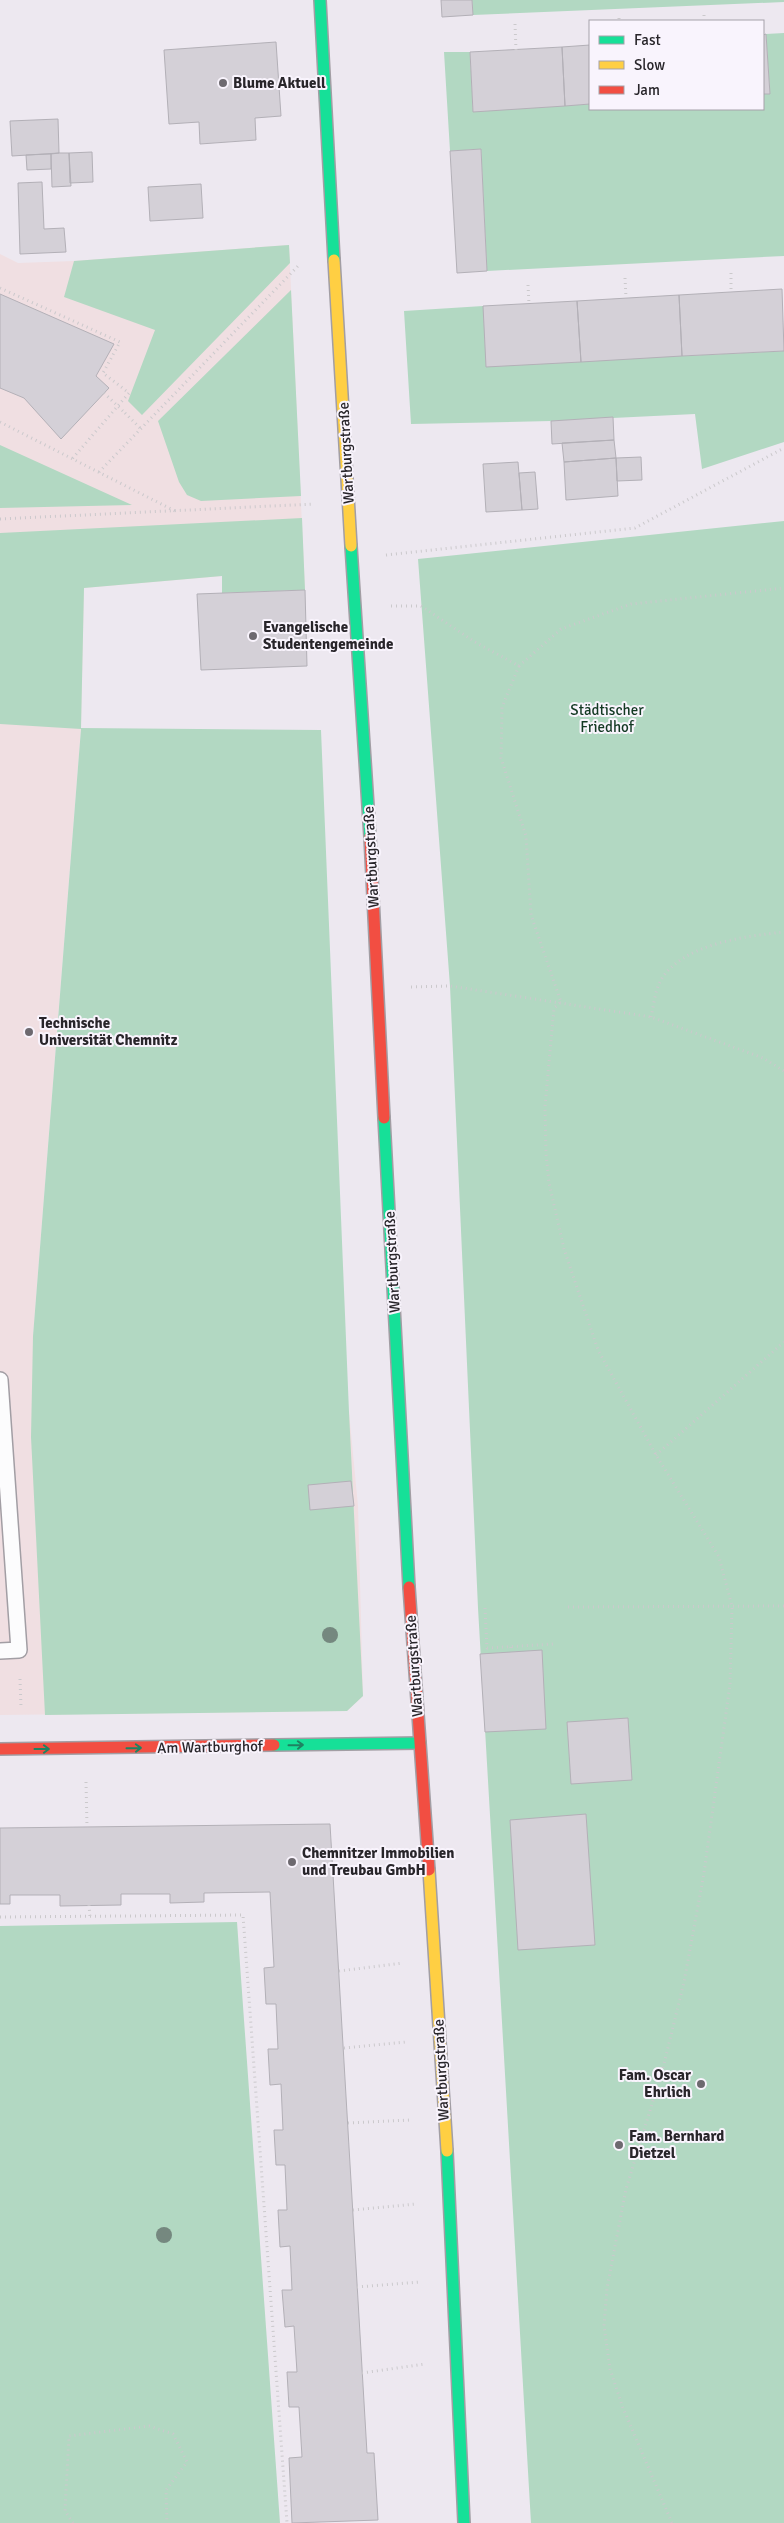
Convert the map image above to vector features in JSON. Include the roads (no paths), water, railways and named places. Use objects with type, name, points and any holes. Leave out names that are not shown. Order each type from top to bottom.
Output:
[{"type":"main road","name":"Wartburgstraße","points":[[320,0],[348,502],[377,968],[404,1502],[436,1959],[458,2360],[464,2523]]},
{"type":"main road","name":"Am Wartburghof","points":[[0,1749],[420,1743]]},
{"type":"lane","points":[[0,1380],[19,1650],[0,1652]]},
{"type":"place","name":"Blume Aktuell","points":[[223,83]]},
{"type":"place","name":"Evangelische Studentengemeinde","points":[[253,636]]},
{"type":"place","name":"Technische Universität Chemnitz","points":[[29,1032]]},
{"type":"place","name":"Chemnitzer Immobilien und Treubau GmbH","points":[[292,1862]]},
{"type":"place","name":"Fam. Oscar Ehrlich","points":[[701,2084]]},
{"type":"place","name":"Fam. Bernhard Dietzel","points":[[619,2145]]},
{"type":"park label","name":"Städtischer Friedhof","points":[[607,718]]}]
